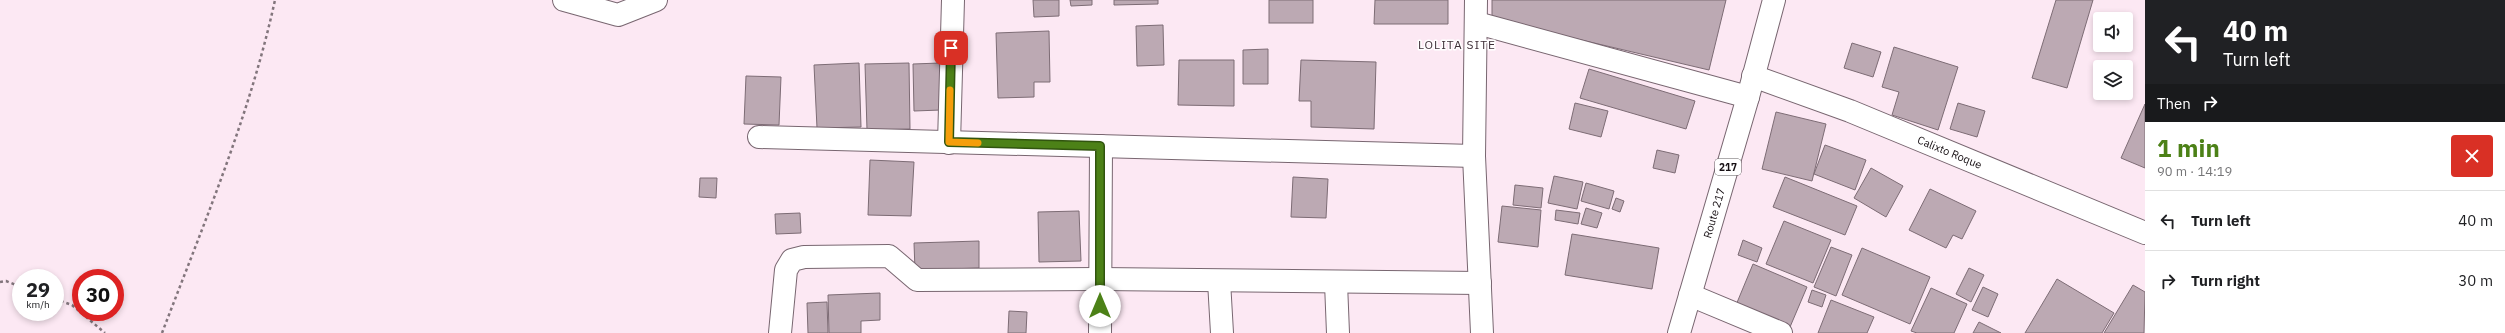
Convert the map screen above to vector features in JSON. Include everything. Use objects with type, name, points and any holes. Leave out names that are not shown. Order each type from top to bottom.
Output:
[{"type":"street","points":[[564,0],[618,15],[656,0]]},
{"type":"street","points":[[949,142],[953,0]]},
{"type":"street","points":[[1476,0],[1477,23],[1474,156],[1482,333]]},
{"type":"street","name":"Route 217","points":[[1678,333],[1748,97],[1774,0]]},
{"type":"street","points":[[1477,23],[1748,97]]},
{"type":"street","name":"Calixto Roque","points":[[1753,76],[1850,111],[2145,233]]},
{"type":"street","points":[[759,137],[1474,156]]},
{"type":"street","points":[[1100,146],[1100,333]]},
{"type":"street","points":[[780,333],[786,270],[792,260],[798,258],[889,256],[917,280],[1100,279],[1336,283],[1480,283]]},
{"type":"street","points":[[1219,281],[1222,333]]},
{"type":"street","points":[[1336,283],[1338,333]]},
{"type":"street","points":[[1690,295],[1781,333]]},
{"type":"path","points":[[162,333],[240,128],[265,46],[274,0]]},
{"type":"path","points":[[0,282],[6,281],[12,283]]},
{"type":"path","points":[[64,302],[72,305],[105,333]]},
{"type":"building","points":[[1033,0],[1059,0],[1059,16],[1034,17]]},
{"type":"building","points":[[1070,0],[1092,0],[1092,5],[1071,6]]},
{"type":"building","points":[[1114,0],[1158,0],[1158,4],[1114,5]]},
{"type":"building","points":[[1269,0],[1313,0],[1313,23],[1269,23]]},
{"type":"building","points":[[1375,0],[1448,0],[1448,24],[1374,24]]},
{"type":"building","points":[[1492,0],[1726,0],[1709,70],[1492,19]]},
{"type":"building","points":[[2056,0],[2093,0],[2067,88],[2032,78]]},
{"type":"building","points":[[1163,25],[1164,65],[1137,66],[1136,26]]},
{"type":"building","points":[[1049,31],[1050,82],[1034,82],[1034,97],[998,98],[996,33]]},
{"type":"building","points":[[1852,43],[1881,52],[1873,77],[1844,68]]},
{"type":"building","points":[[1894,47],[1958,67],[1938,130],[1892,115],[1899,92],[1882,87]]},
{"type":"building","points":[[1268,49],[1268,84],[1243,84],[1243,50]]},
{"type":"building","points":[[1179,60],[1234,60],[1234,106],[1178,105]]},
{"type":"building","points":[[1301,60],[1376,62],[1374,129],[1311,127],[1311,101],[1299,101]]},
{"type":"building","points":[[859,63],[861,127],[817,128],[814,65]]},
{"type":"building","points":[[909,63],[910,129],[867,130],[865,64]]},
{"type":"building","points":[[940,63],[941,110],[914,111],[913,64]]},
{"type":"building","points":[[1589,69],[1695,101],[1686,129],[1580,98]]},
{"type":"building","points":[[746,76],[781,77],[779,125],[744,124]]},
{"type":"building","points":[[1575,103],[1608,111],[1601,137],[1569,129]]},
{"type":"building","points":[[1958,103],[1985,111],[1977,137],[1950,129]]},
{"type":"building","points":[[2145,104],[2145,168],[2121,158]]},
{"type":"building","points":[[1776,112],[1826,124],[1812,181],[1762,169]]},
{"type":"building","points":[[1825,145],[1866,160],[1855,190],[1814,174]]},
{"type":"building","points":[[1657,150],[1679,155],[1675,173],[1653,168]]},
{"type":"building","points":[[870,160],[914,162],[911,216],[868,215]]},
{"type":"building","points":[[1871,168],[1903,186],[1886,217],[1854,198]]},
{"type":"building","points":[[1554,176],[1583,182],[1577,209],[1548,203]]},
{"type":"building","points":[[1293,177],[1328,179],[1326,218],[1291,217]]},
{"type":"building","points":[[1785,177],[1857,206],[1845,235],[1773,207]]},
{"type":"building","points":[[700,178],[717,178],[716,198],[699,197]]},
{"type":"building","points":[[1586,183],[1614,191],[1609,209],[1581,201]]},
{"type":"building","points":[[1515,185],[1543,188],[1541,208],[1513,205]]},
{"type":"building","points":[[1930,189],[1976,211],[1962,239],[1953,235],[1946,248],[1909,230]]},
{"type":"building","points":[[1616,198],[1624,201],[1620,212],[1612,209]]},
{"type":"building","points":[[1502,206],[1541,210],[1538,247],[1498,242]]},
{"type":"building","points":[[1586,208],[1602,213],[1597,228],[1581,224]]},
{"type":"building","points":[[1556,210],[1580,213],[1578,224],[1555,220]]},
{"type":"building","points":[[1079,211],[1081,261],[1039,262],[1038,212]]},
{"type":"building","points":[[800,213],[801,233],[776,234],[775,214]]},
{"type":"building","points":[[1784,221],[1831,240],[1813,283],[1766,264]]},
{"type":"building","points":[[1572,234],[1659,248],[1652,289],[1565,275]]},
{"type":"building","points":[[1743,240],[1762,248],[1757,262],[1738,255]]},
{"type":"building","points":[[979,241],[979,268],[915,270],[914,243]]},
{"type":"building","points":[[1831,247],[1852,255],[1836,296],[1814,287]]},
{"type":"building","points":[[1862,248],[1930,277],[1910,324],[1842,295]]},
{"type":"building","points":[[1753,264],[1807,287],[1790,327],[1736,305]]},
{"type":"building","points":[[1969,268],[1984,275],[1971,302],[1956,294]]},
{"type":"building","points":[[2057,279],[2114,313],[2102,333],[2025,333]]},
{"type":"building","points":[[2133,285],[2145,292],[2144,333],[2104,333]]},
{"type":"building","points":[[1983,287],[1998,294],[1988,317],[1972,310]]},
{"type":"building","points":[[1931,288],[1967,304],[1954,333],[1917,333],[1911,331]]},
{"type":"building","points":[[1812,290],[1826,295],[1822,307],[1808,302]]},
{"type":"building","points":[[880,293],[880,320],[861,321],[861,333],[829,333],[828,295]]},
{"type":"building","points":[[1831,300],[1874,317],[1867,333],[1818,333]]},
{"type":"building","points":[[827,302],[828,333],[808,333],[807,303]]},
{"type":"building","points":[[1009,311],[1027,312],[1026,333],[1008,333]]},
{"type":"building","points":[[1979,322],[2001,333],[1973,333]]},
{"type":"slow traffic","points":[[950,90],[949,142],[978,143]]},
{"type":"district","name":"LOLITA SITE","points":[[1457,44]]},
{"type":"route","points":[[951,48],[949,142],[1100,146],[1100,306]]}]
